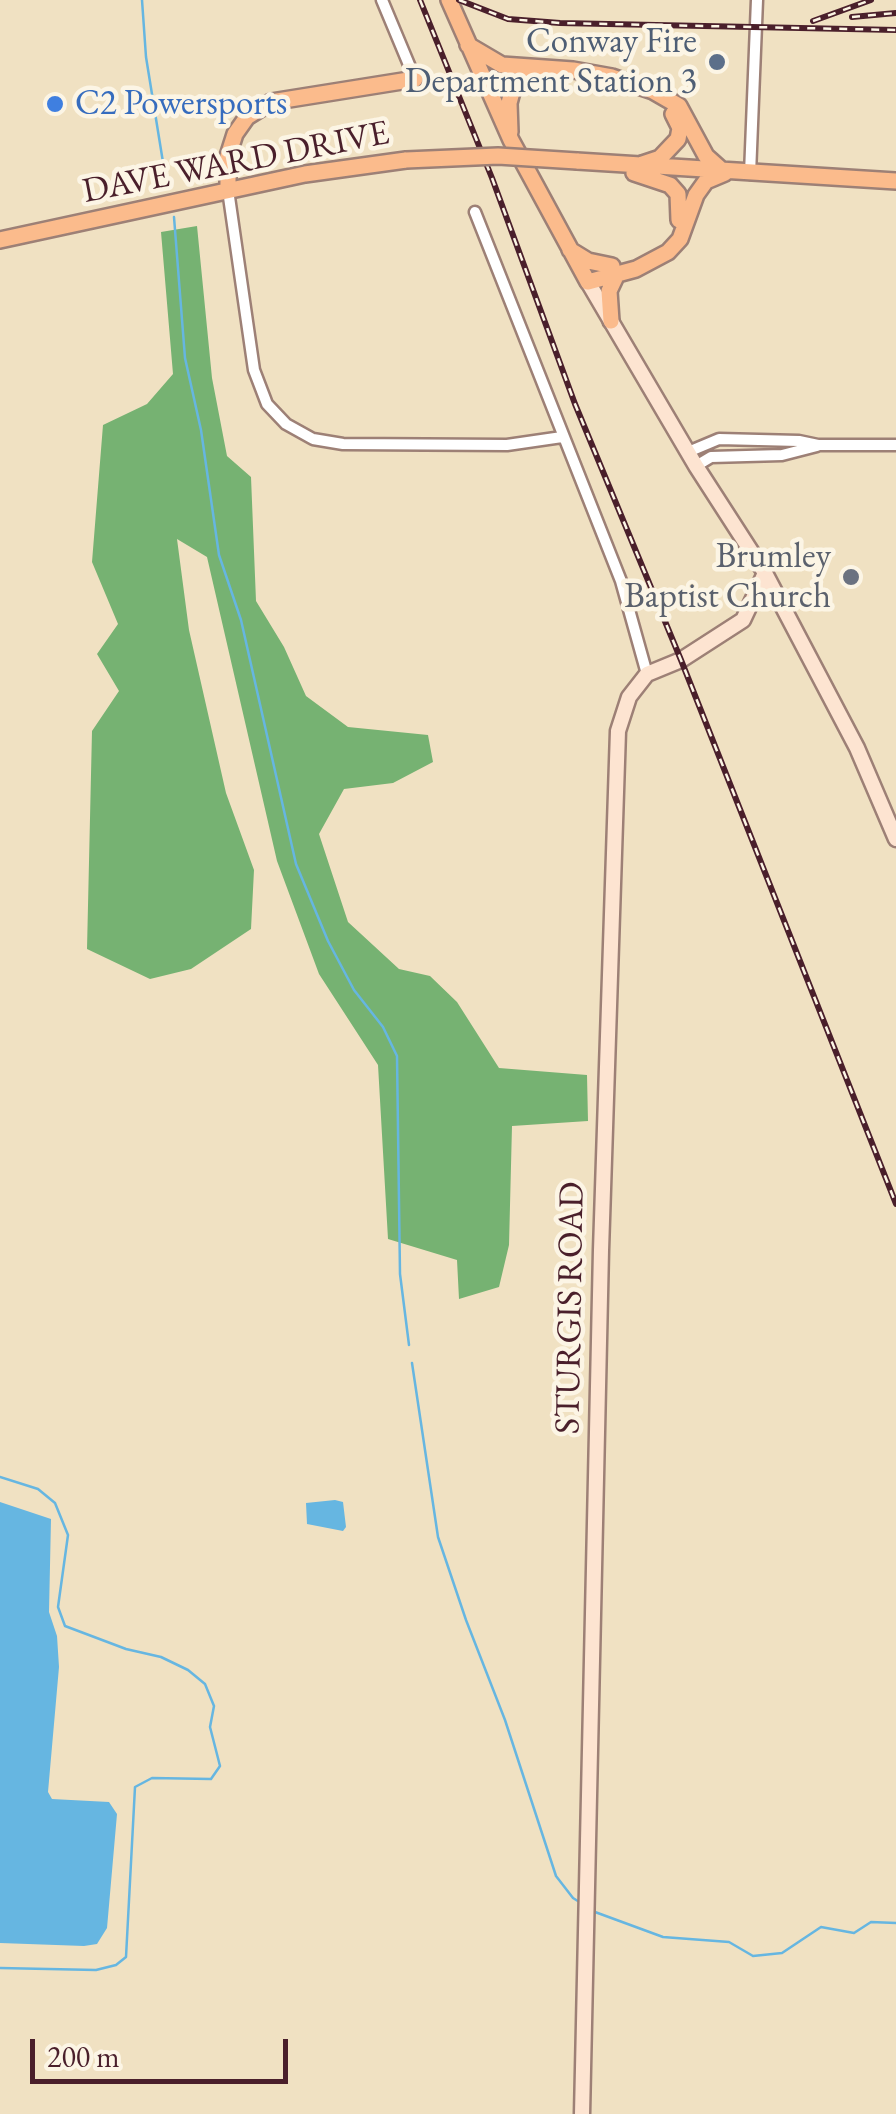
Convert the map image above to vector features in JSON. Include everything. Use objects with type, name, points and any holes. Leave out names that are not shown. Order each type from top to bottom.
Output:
[{"type":"main road","points":[[449,0],[511,140],[586,278],[657,250],[670,238],[681,208],[678,194],[670,184],[596,163]]},
{"type":"main road","points":[[467,44],[492,61],[524,71],[598,82],[650,99],[668,110],[680,128],[678,139],[660,158],[637,166]]},
{"type":"main road","points":[[480,74],[573,70],[612,77],[653,91],[678,106],[706,156],[725,173],[706,181],[696,195],[680,238],[668,252],[636,269],[614,270],[567,248]]},
{"type":"main road","points":[[511,140],[508,103],[524,71]]},
{"type":"main road","points":[[228,190],[228,156],[235,134],[247,117],[270,102],[415,79]]},
{"type":"main road","name":"DAVE WARD DRIVE","points":[[0,240],[358,164],[406,160],[498,156],[896,181]]},
{"type":"main road","points":[[611,321],[609,290],[614,270]]},
{"type":"street","points":[[382,0],[415,79]]},
{"type":"street","points":[[750,174],[757,0]]},
{"type":"street","points":[[228,190],[256,381],[267,404],[286,424],[313,439],[343,444],[507,446],[562,437]]},
{"type":"street","points":[[475,212],[621,581],[647,674],[681,660],[744,620],[764,573]]},
{"type":"street","points":[[586,278],[764,573],[857,748],[896,839]]},
{"type":"street","points":[[692,459],[782,455],[818,446],[896,445]]},
{"type":"street","name":"STURGIS ROAD","points":[[582,2114],[618,731],[629,697],[647,674]]},
{"type":"green space","points":[[197,226],[212,378],[227,456],[251,477],[256,601],[284,647],[306,696],[348,727],[428,735],[433,762],[393,783],[344,789],[319,834],[348,922],[399,969],[430,976],[457,1002],[499,1068],[587,1075],[588,1121],[512,1126],[509,1245],[499,1287],[459,1299],[457,1260],[388,1239],[378,1065],[319,974],[277,861],[207,557],[177,539],[189,630],[226,793],[254,870],[251,929],[191,969],[150,979],[87,949],[92,731],[119,691],[97,654],[118,624],[92,562],[103,425],[147,404],[173,374],[161,232]]},
{"type":"water","points":[[0,1502],[51,1519],[49,1612],[57,1636],[59,1667],[48,1792],[52,1799],[109,1802],[117,1814],[107,1928],[97,1944],[0,1943]]},
{"type":"water","points":[[343,1502],[343,1531],[307,1524],[306,1503]]},
{"type":"waterway","points":[[142,0],[146,57],[167,187]]},
{"type":"waterway","points":[[174,217],[185,358],[201,430],[219,555],[241,620],[296,864],[328,941],[397,1056],[400,1274],[409,1345]]},
{"type":"waterway","points":[[412,1363],[438,1537],[505,1720],[556,1876],[581,1903]]},
{"type":"waterway","points":[[0,1477],[38,1489],[55,1503],[68,1535],[58,1607],[65,1626],[126,1649],[161,1657],[188,1670],[205,1684],[214,1706],[210,1727],[220,1766],[211,1779],[152,1778],[135,1787],[126,1957],[116,1965],[96,1970],[0,1968]]},
{"type":"waterway","points":[[595,1912],[663,1937],[729,1942],[753,1956],[782,1953],[821,1927],[854,1933],[871,1922],[896,1923]]},
{"type":"railway","points":[[420,0],[492,178],[575,404],[681,660],[896,1204]]},
{"type":"railway","points":[[459,0],[508,19],[560,23],[896,30]]},
{"type":"railway","points":[[813,21],[871,0]]},
{"type":"railway","points":[[852,17],[896,13]]},
{"type":"place","name":"Conway Fire Department Station 3","points":[[717,62]]},
{"type":"place","name":"C2 Powersports","points":[[55,104]]},
{"type":"place","name":"Brumley Baptist Church","points":[[851,577]]}]
